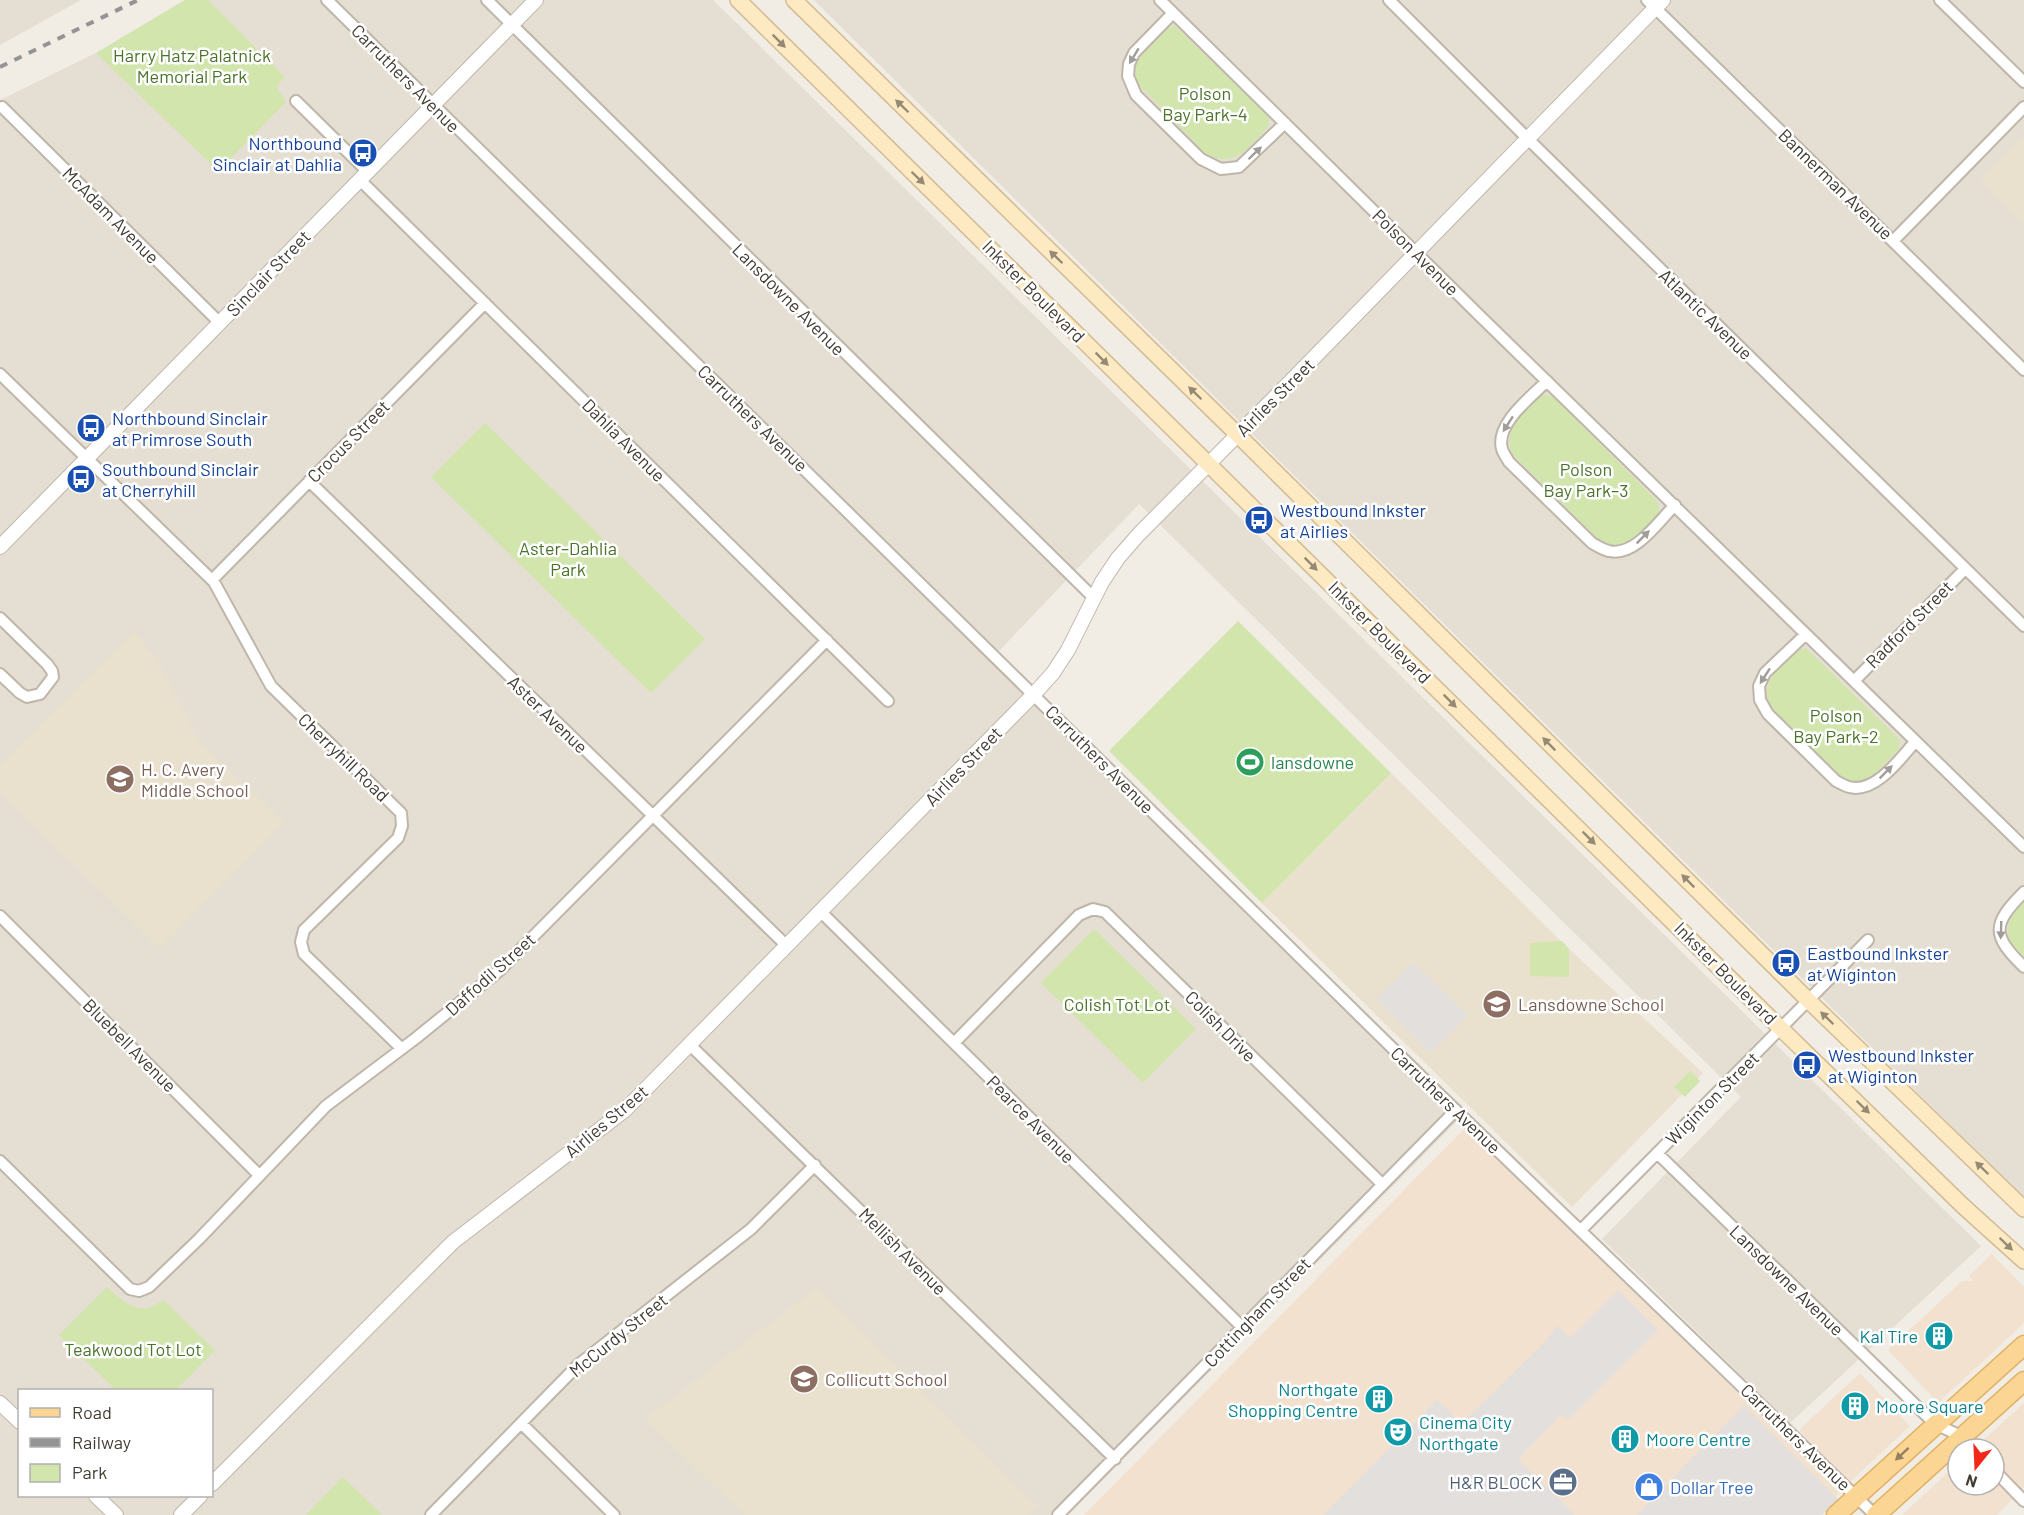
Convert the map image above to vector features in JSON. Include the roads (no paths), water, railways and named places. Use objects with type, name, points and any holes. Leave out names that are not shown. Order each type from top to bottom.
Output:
[{"type":"main road","name":"Inkster Boulevard","points":[[738,0],[1781,1028],[2024,1262]]},
{"type":"main road","points":[[794,0],[2024,1209]]},
{"type":"main road","points":[[1836,1515],[2024,1345]]},
{"type":"main road","points":[[1972,1437],[2024,1380]]},
{"type":"main road","points":[[1875,1515],[1946,1459]]},
{"type":"street","name":"Carruthers Avenue","points":[[327,0],[1456,1110],[1875,1515]]},
{"type":"street","name":"Lansdowne Avenue","points":[[487,0],[1093,597]]},
{"type":"street","name":"Sinclair Street","points":[[0,547],[536,0]]},
{"type":"street","name":"Polson Avenue","points":[[1160,0],[2024,847]]},
{"type":"street","name":"Atlantic Avenue","points":[[1389,0],[2024,626]]},
{"type":"street","points":[[1940,0],[2024,82]]},
{"type":"street","name":"Airlies Street","points":[[213,1483],[453,1242],[625,1110],[1034,694],[1053,673],[1068,650],[1093,597],[1118,558],[1132,542],[1528,139],[1655,3]]},
{"type":"street","name":"Bannerman Avenue","points":[[1655,3],[2024,370]]},
{"type":"street","points":[[1173,13],[1134,53],[1129,64],[1128,75],[1136,95],[1201,159],[1213,167],[1234,169],[1246,162],[1285,123]]},
{"type":"street","name":"Dahlia Avenue","points":[[296,101],[484,303],[888,701]]},
{"type":"street","name":"McAdam Avenue","points":[[2,107],[220,322]]},
{"type":"street","points":[[1893,240],[2024,107]]},
{"type":"street","name":"Crocus Street","points":[[212,580],[484,303]]},
{"type":"street","name":"Cherryhill Road","points":[[0,374],[212,580],[271,686],[401,813],[402,826],[398,838],[304,930],[301,942],[304,954],[401,1048]]},
{"type":"street","points":[[1547,381],[1506,424],[1502,434],[1502,449],[1509,462],[1592,543],[1608,551],[1621,552],[1633,548],[1675,506]]},
{"type":"street","name":"Aster Avenue","points":[[309,481],[787,946]]},
{"type":"street","name":"Radford Street","points":[[1854,681],[1965,568]]},
{"type":"street","points":[[0,618],[47,664],[52,670],[53,677],[40,694],[27,697],[0,674]]},
{"type":"street","points":[[1806,634],[1765,673],[1759,686],[1760,700],[1768,714],[1836,781],[1850,787],[1864,787],[1875,783],[1916,742]]},
{"type":"street","name":"Daffodil Street","points":[[0,1161],[124,1284],[130,1289],[139,1291],[149,1287],[199,1239],[326,1106],[500,970],[827,640]]},
{"type":"street","points":[[2024,892],[2006,910],[2001,921],[2000,938],[2007,951],[2024,967]]},
{"type":"street","name":"Colish Drive","points":[[954,1042],[1079,915],[1093,909],[1105,912],[1382,1184]]},
{"type":"street","name":"Pearce Avenue","points":[[821,912],[1242,1327]]},
{"type":"street","name":"Bluebell Avenue","points":[[0,916],[259,1175]]},
{"type":"street","name":"Wiginton Street","points":[[1581,1230],[1868,940]]},
{"type":"street","name":"Mellish Avenue","points":[[689,1044],[816,1165],[1115,1459]]},
{"type":"street","name":"Cottingham Street","points":[[1058,1515],[1456,1110]]},
{"type":"street","name":"Lansdowne Avenue","points":[[1657,1153],[1935,1424],[1957,1437]]},
{"type":"street","name":"McCurdy Street","points":[[431,1515],[578,1365],[751,1229],[816,1165]]},
{"type":"street","points":[[0,1403],[18,1420]]},
{"type":"street","points":[[521,1423],[614,1515]]},
{"type":"street","points":[[2006,1482],[2024,1501]]},
{"type":"street","points":[[97,1497],[116,1515]]},
{"type":"street","points":[[181,1515],[199,1497]]},
{"type":"railway","points":[[0,67],[138,0]]},
{"type":"place","name":"Northbound Sinclair at Dahlia","points":[[363,153]]},
{"type":"place","name":"Northbound Sinclair at Primrose South","points":[[91,428]]},
{"type":"place","name":"Southbound Sinclair at Cherryhill","points":[[81,479]]},
{"type":"place","name":"Westbound Inkster at Airlies","points":[[1259,520]]},
{"type":"place","name":"lansdowne","points":[[1250,762]]},
{"type":"place","name":"H. C. Avery Middle School","points":[[120,779]]},
{"type":"place","name":"Eastbound Inkster at Wiginton","points":[[1786,963]]},
{"type":"place","name":"Lansdowne School","points":[[1497,1004]]},
{"type":"place","name":"Westbound Inkster at Wiginton","points":[[1807,1065]]},
{"type":"place","name":"Kal Tire","points":[[1939,1336]]},
{"type":"place","name":"Collicutt School","points":[[804,1379]]},
{"type":"place","name":"Northgate Shopping Centre","points":[[1379,1399]]},
{"type":"place","name":"Moore Square","points":[[1855,1406]]},
{"type":"place","name":"Cinema City Northgate","points":[[1398,1432]]},
{"type":"place","name":"Moore Centre","points":[[1625,1439]]},
{"type":"place","name":"H&R BLOCK","points":[[1563,1482]]},
{"type":"place","name":"Dollar Tree","points":[[1649,1487]]},
{"type":"park label","name":"Harry Hatz Palatnick Memorial Park","points":[[192,65]]},
{"type":"park label","name":"Polson Bay Park–4","points":[[1205,103]]},
{"type":"park label","name":"Polson Bay Park–3","points":[[1586,479]]},
{"type":"park label","name":"Aster–Dahlia Park","points":[[568,558]]},
{"type":"park label","name":"Polson Bay Park–2","points":[[1836,725]]},
{"type":"park label","name":"Colish Tot Lot","points":[[1117,1004]]},
{"type":"park label","name":"Teakwood Tot Lot","points":[[133,1349]]}]
